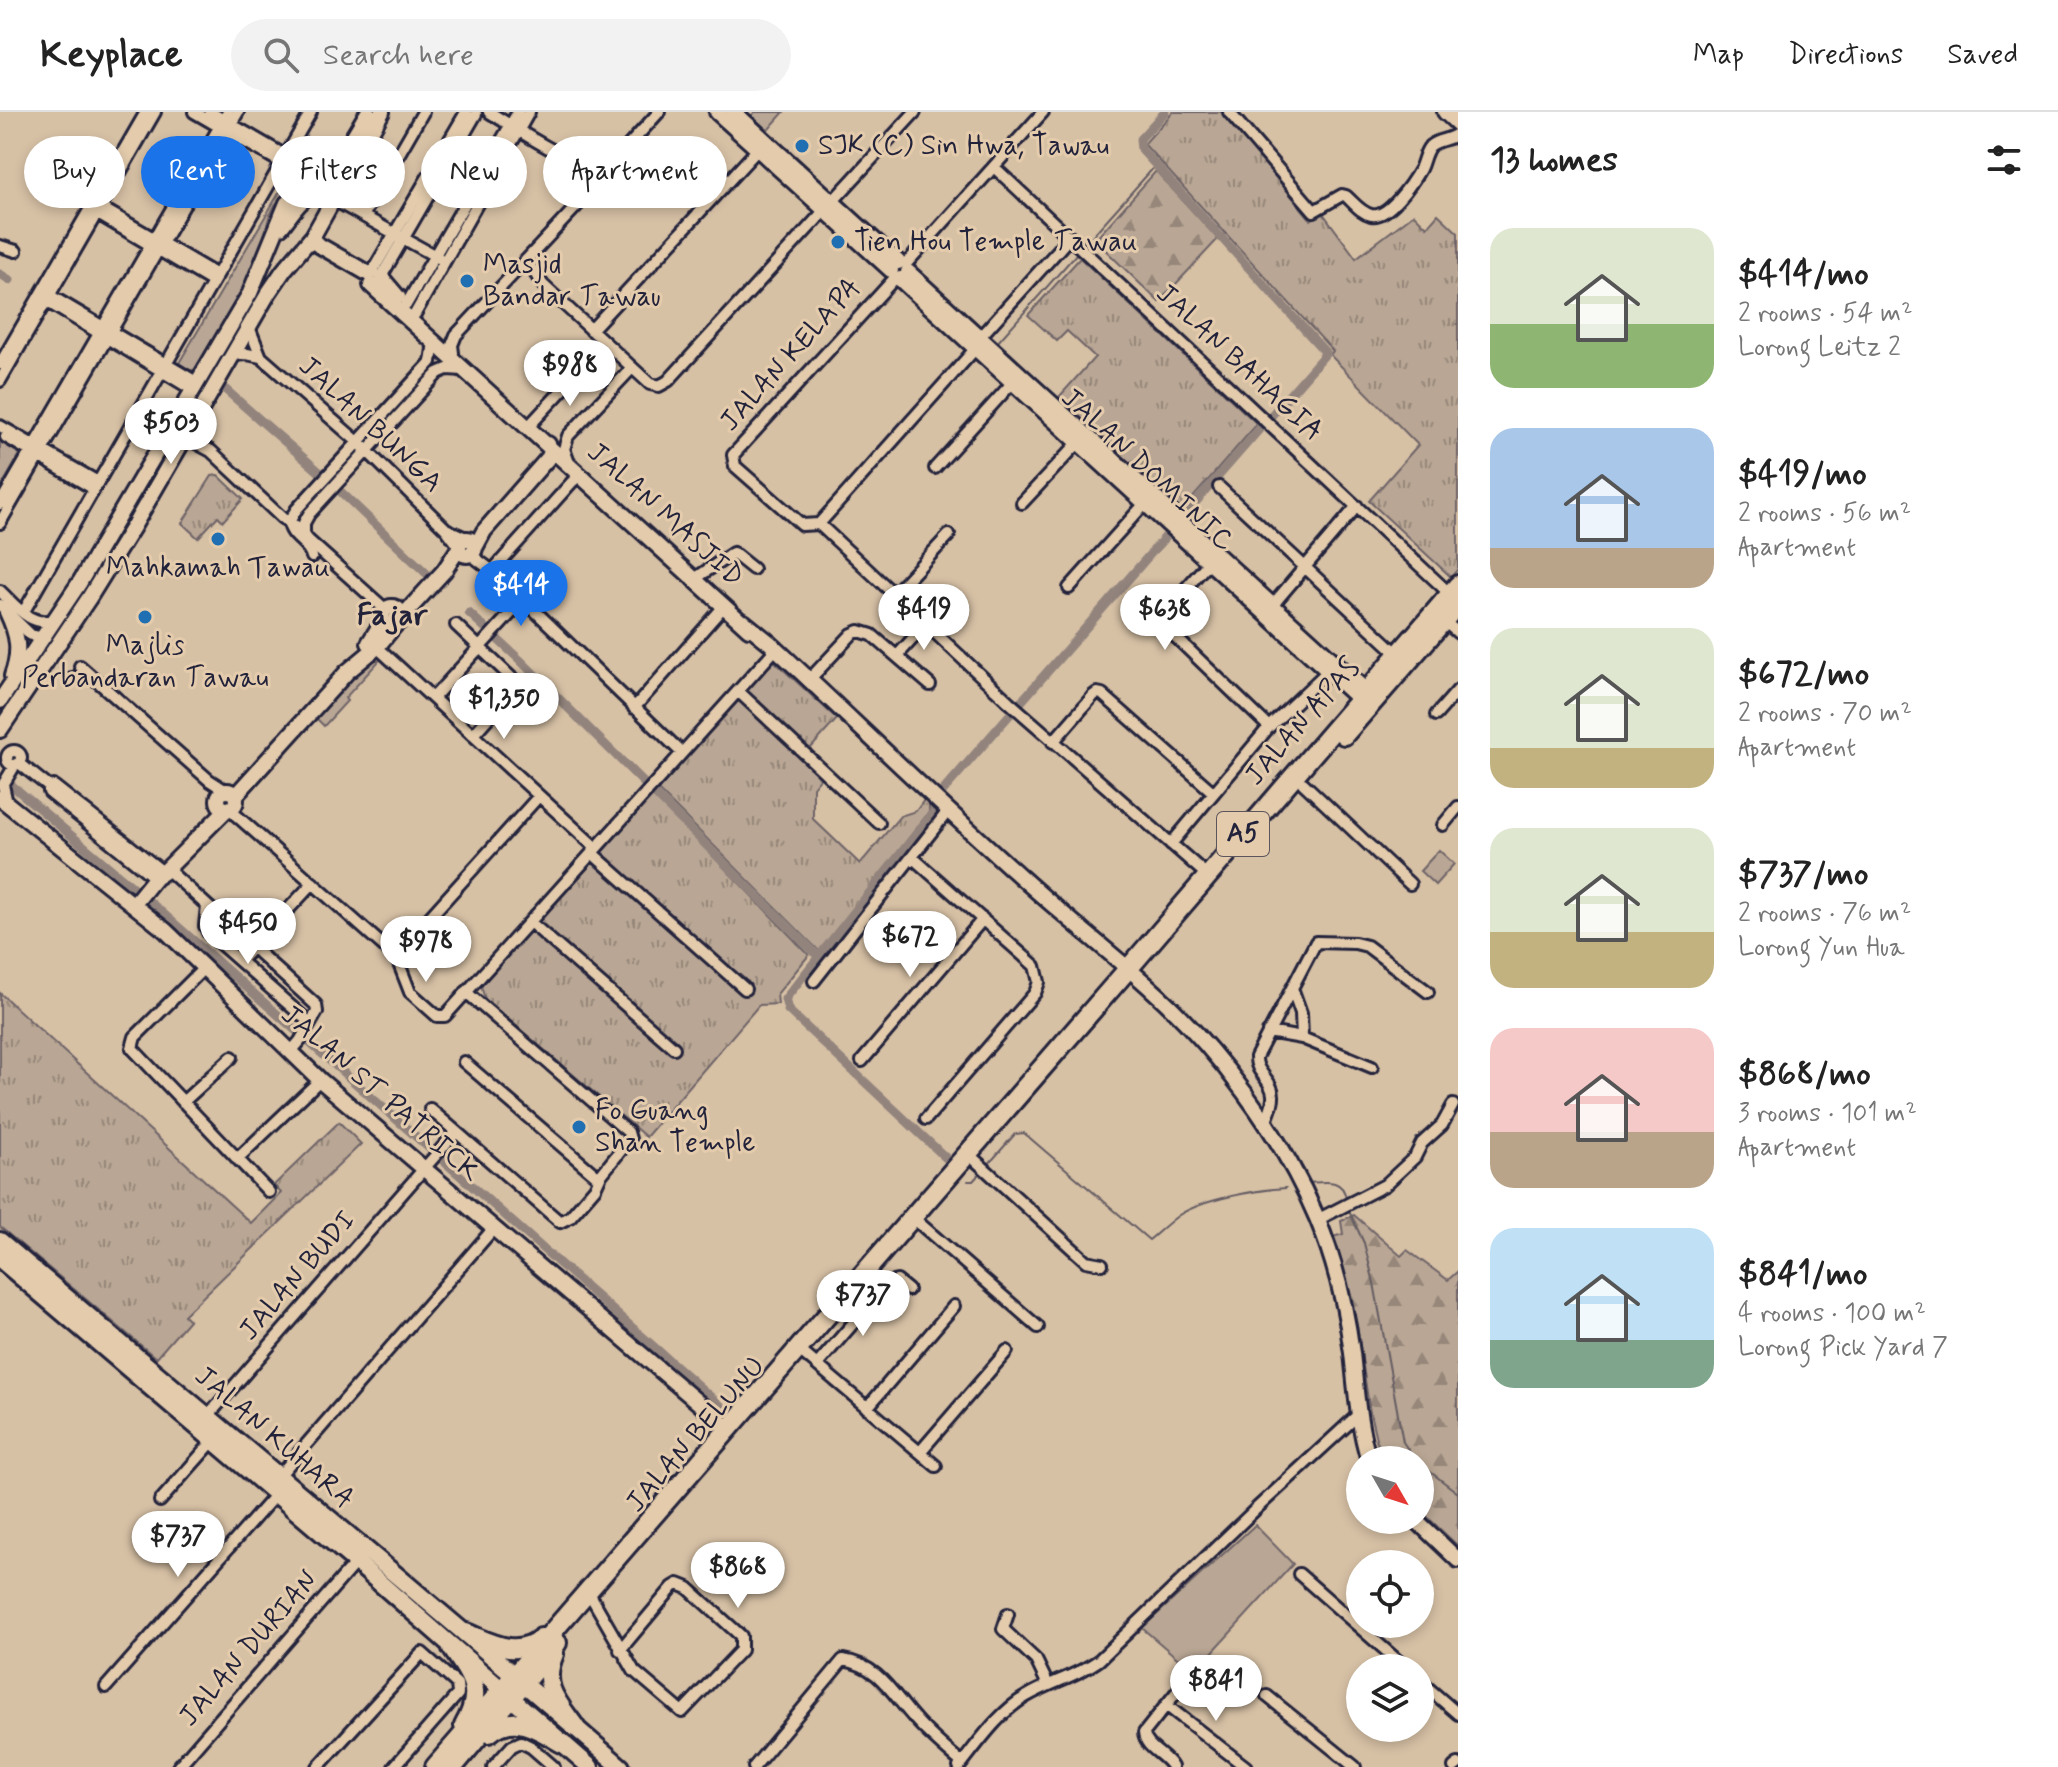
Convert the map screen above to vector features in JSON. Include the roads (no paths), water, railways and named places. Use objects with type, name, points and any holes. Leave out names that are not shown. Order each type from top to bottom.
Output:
[{"type":"highway","name":"JALAN APAS","points":[[1132,973],[1303,783],[1398,654],[1454,610]]},
{"type":"highway","name":"JALAN APAS","points":[[1132,973],[1208,876],[1368,695],[1454,610]]},
{"type":"highway","name":"JALAN BELUNU","points":[[560,1630],[811,1360],[919,1223],[981,1166],[1132,973]]},
{"type":"highway","name":"JALAN BELUNU","points":[[521,1678],[728,1428],[1132,973]]},
{"type":"highway","points":[[466,1633],[496,1646],[523,1649],[560,1630]]},
{"type":"highway","points":[[560,1630],[548,1672],[549,1685],[575,1727]]},
{"type":"highway","points":[[452,1648],[472,1678],[475,1698],[455,1758]]},
{"type":"highway","name":"A5","points":[[435,1767],[455,1758],[521,1678]]},
{"type":"highway","points":[[455,1758],[505,1723],[525,1723],[562,1743]]},
{"type":"main road","name":"JALAN KUHARA","points":[[0,1241],[521,1678],[621,1767]]},
{"type":"main road","name":"JALAN KUHARA","points":[[0,1259],[356,1562],[590,1767]]},
{"type":"main road","points":[[48,1281],[70,1308],[71,1319]]},
{"type":"street","points":[[125,152],[146,112]]},
{"type":"street","points":[[125,160],[155,112]]},
{"type":"street","points":[[194,112],[226,123]]},
{"type":"street","points":[[210,112],[271,151]]},
{"type":"street","points":[[0,523],[36,451],[226,123],[238,112]]},
{"type":"street","points":[[297,136],[311,112]]},
{"type":"street","points":[[3,696],[56,618],[250,293],[287,203],[332,172],[368,112]]},
{"type":"street","points":[[368,136],[382,112]]},
{"type":"street","points":[[363,216],[423,112]]},
{"type":"street","points":[[304,535],[304,523],[309,514],[438,373],[447,369],[469,374],[472,371],[373,277],[474,112]]},
{"type":"street","points":[[489,112],[543,143]]},
{"type":"street","points":[[515,127],[518,112]]},
{"type":"street","points":[[411,310],[515,127],[529,112]]},
{"type":"street","points":[[637,136],[659,112]]},
{"type":"street","name":"JALAN DOMINIC","points":[[717,112],[829,206]]},
{"type":"street","name":"JALAN DOMINIC","points":[[734,112],[829,206],[1269,610],[1368,695]]},
{"type":"street","points":[[514,273],[521,271],[543,285],[632,368],[654,386],[659,386],[668,381],[915,112]]},
{"type":"street","name":"JALAN KELAPA","points":[[819,524],[802,525],[735,466],[733,455],[1043,112]]},
{"type":"street","points":[[1229,112],[1314,211],[1342,195],[1360,210],[1378,215],[1388,210],[1419,171],[1430,147],[1458,133]]},
{"type":"street","points":[[1445,112],[1458,124]]},
{"type":"street","points":[[591,330],[758,149]]},
{"type":"street","name":"JALAN BAHAGIA","points":[[994,167],[1357,506],[1454,610]]},
{"type":"street","points":[[23,613],[271,182]]},
{"type":"street","points":[[0,381],[95,208],[215,279]]},
{"type":"street","points":[[276,233],[298,208]]},
{"type":"street","points":[[0,730],[89,598],[249,327],[284,270],[310,240],[327,208]]},
{"type":"street","points":[[348,208],[440,259]]},
{"type":"street","points":[[453,353],[456,335],[575,208]]},
{"type":"street","points":[[1072,239],[819,524],[1053,742],[1208,876]]},
{"type":"street","name":"JALAN MASJID","points":[[310,240],[373,277],[434,342],[696,578],[773,652],[787,661]]},
{"type":"street","points":[[0,246],[16,251]]},
{"type":"street","points":[[526,260],[543,285]]},
{"type":"street","points":[[44,296],[196,386]]},
{"type":"street","points":[[0,364],[44,296]]},
{"type":"street","name":"JALAN BUNGA","points":[[249,327],[261,357],[367,450],[682,753]]},
{"type":"street","points":[[312,557],[309,548],[290,531],[290,519],[431,362],[434,342]]},
{"type":"street","points":[[529,426],[606,343]]},
{"type":"street","name":"JALAN DOMINIC","points":[[978,343],[1013,382],[1148,499]]},
{"type":"street","name":"JALAN BUNGA","points":[[233,355],[261,357]]},
{"type":"street","points":[[570,463],[564,449],[568,436],[632,368]]},
{"type":"street","points":[[935,468],[1013,382]]},
{"type":"street","points":[[0,426],[96,486]]},
{"type":"street","points":[[0,434],[36,451]]},
{"type":"street","points":[[185,437],[211,451],[278,514],[290,519],[387,624],[390,658],[745,989]]},
{"type":"street","points":[[1022,503],[1079,442]]},
{"type":"street","points":[[139,897],[156,870],[255,774],[402,607],[416,601],[492,522],[549,457],[551,451],[548,444]]},
{"type":"street","points":[[0,504],[36,451]]},
{"type":"street","points":[[496,573],[572,482],[578,477],[585,477]]},
{"type":"street","points":[[1219,487],[1398,654]]},
{"type":"street","points":[[1069,588],[1148,499]]},
{"type":"street","points":[[1269,610],[1357,506]]},
{"type":"street","name":"JALAN DOMINIC","points":[[1182,530],[1209,562],[1269,610],[1328,671],[1368,695]]},
{"type":"street","points":[[894,594],[949,535]]},
{"type":"street","points":[[696,578],[733,553],[753,569]]},
{"type":"street","points":[[1209,562],[1167,610],[1161,623],[1269,727]]},
{"type":"street","points":[[0,591],[23,613],[41,622],[56,618]]},
{"type":"street","points":[[3,609],[31,635],[43,638],[56,635],[89,598]]},
{"type":"street","points":[[433,698],[523,600]]},
{"type":"street","points":[[634,708],[725,605]]},
{"type":"street","points":[[3,609],[16,633],[19,649],[3,696]]},
{"type":"street","name":"JALAN MASJID","points":[[744,622],[942,805],[1164,1002],[1217,1060],[1266,1122],[1296,1173],[1333,1263],[1344,1307],[1366,1446]]},
{"type":"street","points":[[897,656],[926,624]]},
{"type":"street","points":[[456,625],[518,684],[473,735]]},
{"type":"street","points":[[808,681],[852,634],[859,631],[872,635],[930,685]]},
{"type":"street","points":[[394,951],[410,992],[437,1016],[445,1016],[773,652]]},
{"type":"street","points":[[80,666],[209,780],[247,824],[387,949],[394,951],[401,949],[539,796]]},
{"type":"street","points":[[1171,844],[1269,727],[1328,671]]},
{"type":"street","points":[[72,678],[93,678]]},
{"type":"street","points":[[1436,715],[1458,690]]},
{"type":"street","points":[[738,691],[879,823]]},
{"type":"street","points":[[1053,742],[1093,696],[1102,694],[1214,793]]},
{"type":"street","points":[[0,777],[14,763]]},
{"type":"street","points":[[14,763],[49,787],[54,786],[156,870],[207,906],[316,1005],[317,1012],[298,1043]]},
{"type":"street","points":[[4,801],[3,785],[14,763]]},
{"type":"street","points":[[1303,783],[1410,884]]},
{"type":"street","name":"JALAN ST PATRICK","points":[[4,801],[139,897],[204,968],[298,1043],[320,1080],[432,1159],[494,1228],[728,1428]]},
{"type":"street","points":[[814,981],[912,857],[942,805]]},
{"type":"street","points":[[1443,825],[1458,807]]},
{"type":"street","points":[[912,857],[1035,966],[1039,982],[1035,993],[926,1119]]},
{"type":"street","points":[[240,961],[313,883]]},
{"type":"street","points":[[207,906],[206,931],[310,1023]]},
{"type":"street","points":[[862,1061],[983,919]]},
{"type":"street","points":[[530,922],[674,1048]]},
{"type":"street","points":[[1266,1122],[1273,1096],[1270,1084],[1255,1062],[1318,940],[1367,946],[1428,992]]},
{"type":"street","points":[[204,968],[132,1043],[135,1052],[269,1192]]},
{"type":"street","points":[[1292,988],[1301,1013],[1302,1038]]},
{"type":"street","points":[[430,1109],[560,1222],[570,1217],[595,1188],[599,1178],[629,1141],[630,1134],[466,992]]},
{"type":"street","points":[[1268,1032],[1302,1038],[1372,1067]]},
{"type":"street","points":[[183,1102],[232,1057]]},
{"type":"street","points":[[464,1062],[599,1178]]},
{"type":"street","points":[[237,1159],[320,1080]]},
{"type":"street","points":[[1317,1220],[1358,1197],[1378,1190],[1402,1171],[1415,1157],[1422,1143],[1442,1125],[1453,1105]]},
{"type":"street","name":"JALAN BUDI","points":[[208,1416],[456,1132]]},
{"type":"street","points":[[981,1166],[1086,1261],[1102,1264]]},
{"type":"street","points":[[919,1223],[1038,1327]]},
{"type":"street","points":[[278,1477],[494,1228]]},
{"type":"street","points":[[908,1290],[897,1281],[888,1283],[811,1360],[936,1466]]},
{"type":"street","points":[[867,1408],[954,1306]]},
{"type":"street","points":[[920,1452],[1007,1351]]},
{"type":"street","points":[[754,1767],[843,1660],[866,1667],[879,1676],[915,1720],[960,1765],[1010,1709],[1026,1697],[1078,1674],[1099,1660],[1359,1414]]},
{"type":"street","points":[[160,1501],[214,1440]]},
{"type":"street","points":[[106,1687],[276,1494]]},
{"type":"street","points":[[1431,1534],[1458,1560]]},
{"type":"street","name":"JALAN DURIAN","points":[[178,1767],[356,1562]]},
{"type":"street","points":[[1299,1574],[1390,1654]]},
{"type":"street","points":[[592,1598],[620,1650],[634,1671],[682,1712],[741,1650],[743,1640],[688,1588],[678,1584],[620,1650]]},
{"type":"street","points":[[1008,1614],[1003,1629],[1036,1660],[1048,1685]]},
{"type":"street","points":[[318,1767],[422,1653],[457,1684],[459,1690],[456,1698],[394,1767]]},
{"type":"street","points":[[1172,1767],[1169,1760],[1144,1738],[1144,1733],[1191,1674]]},
{"type":"street","points":[[1434,1693],[1458,1714]]},
{"type":"street","points":[[1267,1696],[1355,1767]]},
{"type":"street","points":[[1166,1705],[1246,1767]]},
{"type":"street","points":[[493,1767],[512,1746],[521,1742],[531,1747],[548,1765]]},
{"type":"waterway","points":[[946,1158],[788,1010],[785,999],[933,813],[943,791],[1326,353],[1141,149],[1140,139],[1165,112]]},
{"type":"waterway","points":[[1085,244],[1156,165]]},
{"type":"waterway","points":[[997,343],[1078,252]]},
{"type":"waterway","points":[[0,274],[10,280]]},
{"type":"waterway","points":[[226,390],[323,475]]},
{"type":"waterway","points":[[341,492],[426,573]]},
{"type":"waterway","points":[[469,613],[819,957]]},
{"type":"waterway","points":[[9,783],[149,901],[729,1413]]},
{"type":"waterway","points":[[987,1166],[1015,1134],[1024,1133],[1149,1240],[1179,1215],[1202,1204],[1246,1193],[1286,1188]]},
{"type":"waterway","points":[[968,1181],[973,1181],[982,1171]]},
{"type":"waterway","points":[[1307,1183],[1337,1184],[1346,1198]]},
{"type":"waterway","points":[[1348,1209],[1364,1243],[1374,1283],[1406,1446]]},
{"type":"waterway","points":[[1434,1475],[1458,1493]]},
{"type":"place","name":"SJK (C) Sin Hwa, Tawau","points":[[802,146]]},
{"type":"place","name":"Tien Hou Temple Tawau","points":[[838,242]]},
{"type":"place","name":"Masjid Bandar Tawau","points":[[467,281]]},
{"type":"place","name":"Mahkamah Tawau","points":[[218,539]]},
{"type":"place","name":"Majlis Perbandaran Tawau","points":[[145,617]]},
{"type":"place","name":"Fo Guang Shan Temple","points":[[579,1127]]},
{"type":"district","name":"Fajar","points":[[392,615]]}]
